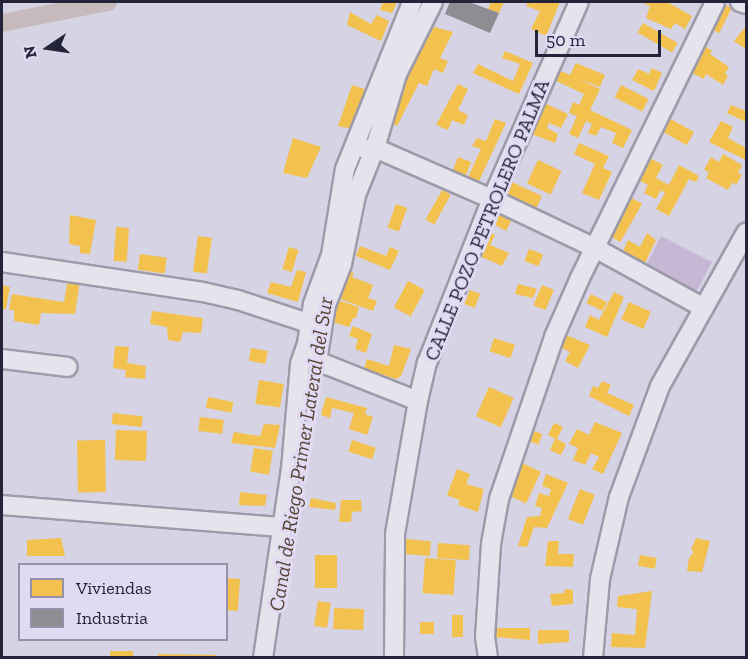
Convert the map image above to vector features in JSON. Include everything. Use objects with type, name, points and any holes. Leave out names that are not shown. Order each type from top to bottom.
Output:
[{"type":"street","points":[[418,401],[317,361],[326,305],[342,264],[356,195],[375,148],[398,74],[433,2]]},
{"type":"street","name":"CALLE POZO PETROLERO PALMA","points":[[394,657],[395,534],[418,401],[428,363],[492,200],[579,2]]},
{"type":"street","points":[[488,657],[485,637],[491,544],[499,499],[554,338],[595,248],[715,2]]},
{"type":"street","points":[[740,2],[747,4]]},
{"type":"street","points":[[263,657],[291,469],[300,364],[311,324],[313,304],[331,255],[341,187],[412,4]]},
{"type":"street","points":[[354,150],[375,148],[492,200],[595,248],[704,308]]},
{"type":"street","points":[[593,657],[600,579],[620,497],[660,386],[747,233]]},
{"type":"street","points":[[2,262],[203,292],[238,300],[311,324]]},
{"type":"street","points":[[2,359],[68,367]]},
{"type":"street","points":[[2,505],[281,527]]},
{"type":"shaded area","points":[[661,236],[712,262],[697,291],[646,265]]},
{"type":"building: Viviendas","points":[[383,2],[397,2],[392,13],[380,10]]},
{"type":"building: Viviendas","points":[[491,2],[504,2],[499,13],[488,9]]},
{"type":"building: Viviendas","points":[[528,2],[560,2],[546,36],[531,29],[540,11],[526,6]]},
{"type":"building: Viviendas","points":[[641,2],[667,2],[692,16],[685,29],[675,23],[671,29],[646,18],[650,6]]},
{"type":"building: Viviendas","points":[[722,3],[732,8],[719,33],[709,28]]},
{"type":"building: Viviendas","points":[[350,12],[371,24],[377,15],[389,21],[381,41],[347,25]]},
{"type":"building: Viviendas","points":[[643,23],[678,43],[672,53],[638,33]]},
{"type":"building: Viviendas","points":[[746,26],[746,49],[734,41]]},
{"type":"building: Viviendas","points":[[434,27],[453,32],[440,58],[448,61],[443,73],[434,69],[427,86],[419,83],[397,126],[385,119]]},
{"type":"building: Viviendas","points":[[704,45],[712,51],[710,54],[729,67],[725,74],[728,76],[723,85],[706,74],[704,79],[690,72]]},
{"type":"building: Viviendas","points":[[505,51],[533,63],[519,94],[473,73],[478,64],[513,81],[520,64],[502,58]]},
{"type":"building: Viviendas","points":[[576,63],[605,75],[600,87],[579,79],[600,89],[590,110],[632,130],[623,148],[612,143],[616,133],[601,127],[596,136],[588,133],[592,124],[586,121],[578,138],[569,134],[577,116],[569,113],[573,102],[579,105],[584,94],[552,79],[556,69],[570,75]]},
{"type":"building: Viviendas","points":[[652,68],[662,73],[654,91],[632,80],[638,69],[649,74]]},
{"type":"building: Viviendas","points":[[458,84],[468,89],[458,110],[468,115],[464,125],[452,120],[448,130],[436,125]]},
{"type":"building: Viviendas","points":[[352,85],[370,91],[359,130],[338,126]]},
{"type":"building: Viviendas","points":[[621,85],[649,99],[642,112],[615,97]]},
{"type":"building: Viviendas","points":[[542,102],[568,114],[561,128],[549,123],[547,128],[558,134],[555,143],[529,133]]},
{"type":"building: Viviendas","points":[[731,105],[746,111],[746,122],[727,113]]},
{"type":"building: Viviendas","points":[[667,117],[694,132],[687,145],[660,130]]},
{"type":"building: Viviendas","points":[[495,119],[506,123],[479,181],[468,177],[481,149],[472,146],[477,138],[486,141]]},
{"type":"building: Viviendas","points":[[721,121],[733,127],[728,138],[746,148],[746,160],[709,142]]},
{"type":"building: Viviendas","points":[[293,138],[321,147],[307,178],[283,173]]},
{"type":"building: Viviendas","points":[[579,143],[609,156],[603,168],[612,172],[599,200],[582,193],[595,164],[574,154]]},
{"type":"building: Viviendas","points":[[723,154],[742,165],[738,173],[742,175],[736,185],[733,182],[728,190],[706,178],[709,172],[704,170],[711,157],[719,162]]},
{"type":"building: Viviendas","points":[[646,156],[663,165],[656,178],[669,185],[679,165],[699,176],[696,182],[689,179],[669,216],[656,209],[665,193],[661,190],[656,199],[644,193],[648,185],[635,178]]},
{"type":"building: Viviendas","points":[[458,157],[471,162],[465,177],[452,172]]},
{"type":"building: Viviendas","points":[[538,160],[562,171],[551,195],[527,184]]},
{"type":"building: Viviendas","points":[[512,182],[542,196],[536,208],[507,194]]},
{"type":"building: Viviendas","points":[[442,190],[451,195],[434,225],[426,220]]},
{"type":"building: Viviendas","points":[[630,197],[642,204],[620,242],[608,235]]},
{"type":"building: Viviendas","points":[[396,204],[407,208],[399,232],[387,227]]},
{"type":"building: Viviendas","points":[[492,210],[512,220],[506,231],[487,221]]},
{"type":"building: Viviendas","points":[[70,215],[96,220],[90,254],[80,253],[80,246],[69,244]]},
{"type":"building: Viviendas","points":[[116,227],[129,228],[127,262],[114,261]]},
{"type":"building: Viviendas","points":[[482,229],[495,235],[490,245],[509,253],[502,266],[473,253]]},
{"type":"building: Viviendas","points":[[647,233],[656,240],[645,263],[623,251],[628,240],[640,247]]},
{"type":"building: Viviendas","points":[[198,236],[212,238],[207,274],[193,272]]},
{"type":"building: Viviendas","points":[[360,246],[386,256],[390,247],[399,251],[390,270],[356,256]]},
{"type":"building: Viviendas","points":[[289,247],[299,250],[292,272],[282,269]]},
{"type":"building: Viviendas","points":[[529,249],[543,254],[539,266],[525,261]]},
{"type":"building: Viviendas","points":[[140,254],[167,258],[165,274],[138,270]]},
{"type":"building: Viviendas","points":[[297,270],[306,272],[298,302],[267,293],[271,282],[291,287]]},
{"type":"building: Viviendas","points":[[348,271],[354,273],[352,277],[373,285],[368,298],[377,301],[373,311],[338,298]]},
{"type":"building: Viviendas","points":[[68,279],[80,280],[75,314],[41,313],[39,325],[14,321],[14,310],[9,310],[12,294],[64,302]]},
{"type":"building: Viviendas","points":[[408,281],[425,290],[411,316],[394,307]]},
{"type":"building: Viviendas","points":[[518,284],[537,289],[533,298],[515,294]]},
{"type":"building: Viviendas","points":[[2,285],[10,287],[6,309],[2,309]]},
{"type":"building: Viviendas","points":[[542,285],[554,290],[545,310],[533,305]]},
{"type":"building: Viviendas","points":[[470,290],[480,294],[475,308],[464,304]]},
{"type":"building: Viviendas","points":[[614,292],[624,297],[607,337],[585,327],[590,315],[599,320]]},
{"type":"building: Viviendas","points":[[591,294],[607,302],[602,311],[586,303]]},
{"type":"building: Viviendas","points":[[338,300],[359,307],[356,318],[353,318],[349,327],[332,322]]},
{"type":"building: Viviendas","points":[[629,302],[651,312],[643,329],[621,319]]},
{"type":"building: Viviendas","points":[[152,311],[203,318],[201,333],[183,332],[180,342],[168,340],[167,327],[150,324]]},
{"type":"building: Viviendas","points":[[353,326],[372,334],[366,353],[355,349],[358,339],[349,336]]},
{"type":"building: Viviendas","points":[[561,333],[590,345],[578,368],[565,361],[570,352],[556,345]]},
{"type":"building: Viviendas","points":[[494,338],[515,345],[511,358],[490,351]]},
{"type":"building: Viviendas","points":[[394,345],[411,349],[401,376],[396,379],[364,369],[367,359],[389,366]]},
{"type":"building: Viviendas","points":[[115,346],[129,347],[127,363],[146,366],[145,379],[125,377],[126,370],[113,368]]},
{"type":"building: Viviendas","points":[[251,348],[268,351],[265,364],[249,361]]},
{"type":"building: Viviendas","points":[[259,380],[284,384],[280,408],[255,404]]},
{"type":"building: Viviendas","points":[[602,381],[611,385],[607,393],[634,405],[629,416],[589,396],[593,386],[598,388]]},
{"type":"building: Viviendas","points":[[489,387],[514,398],[501,427],[476,416]]},
{"type":"building: Viviendas","points":[[208,397],[234,402],[231,413],[206,408]]},
{"type":"building: Viviendas","points":[[326,397],[367,408],[365,414],[373,417],[367,435],[349,429],[354,413],[332,408],[330,418],[321,415]]},
{"type":"building: Viviendas","points":[[113,413],[143,416],[142,427],[112,424]]},
{"type":"building: Viviendas","points":[[200,417],[224,420],[222,434],[198,431]]},
{"type":"building: Viviendas","points":[[595,422],[622,433],[603,474],[592,469],[599,457],[591,453],[585,465],[573,460],[578,448],[569,444],[577,429],[589,435]]},
{"type":"building: Viviendas","points":[[554,423],[563,427],[557,439],[566,444],[561,455],[550,450],[555,439],[548,435]]},
{"type":"building: Viviendas","points":[[264,424],[280,425],[275,448],[231,443],[234,432],[260,436]]},
{"type":"building: Viviendas","points":[[116,430],[147,431],[146,461],[115,460]]},
{"type":"building: Viviendas","points":[[531,430],[542,434],[539,444],[527,440]]},
{"type":"building: Viviendas","points":[[77,440],[105,440],[106,492],[78,492]]},
{"type":"building: Viviendas","points":[[352,440],[376,448],[372,459],[348,451]]},
{"type":"building: Viviendas","points":[[254,448],[273,451],[269,475],[250,472]]},
{"type":"building: Viviendas","points":[[520,462],[541,472],[526,503],[505,494]]},
{"type":"building: Viviendas","points":[[457,469],[470,474],[460,500],[447,495]]},
{"type":"building: Viviendas","points":[[546,474],[568,483],[547,528],[534,527],[527,547],[518,546],[527,517],[540,516],[542,508],[535,506],[539,493],[549,496],[551,489],[542,486]]},
{"type":"building: Viviendas","points":[[466,484],[484,489],[478,512],[458,505]]},
{"type":"building: Viviendas","points":[[580,489],[595,495],[583,525],[568,519]]},
{"type":"building: Viviendas","points":[[240,492],[267,495],[265,506],[239,505]]},
{"type":"building: Viviendas","points":[[311,498],[336,503],[335,510],[309,507]]},
{"type":"building: Viviendas","points":[[341,500],[361,500],[362,511],[352,512],[351,522],[339,522]]},
{"type":"building: Viviendas","points":[[61,538],[65,556],[27,556],[27,540]]},
{"type":"building: Viviendas","points":[[696,538],[710,541],[702,572],[687,571]]},
{"type":"building: Viviendas","points":[[406,539],[431,541],[430,556],[405,554]]},
{"type":"building: Viviendas","points":[[548,541],[559,541],[558,554],[574,554],[573,567],[545,566]]},
{"type":"building: Viviendas","points":[[438,543],[470,545],[469,560],[437,558]]},
{"type":"building: Viviendas","points":[[315,555],[337,555],[337,588],[315,588]]},
{"type":"building: Viviendas","points":[[640,555],[657,558],[655,569],[638,566]]},
{"type":"building: Viviendas","points":[[425,558],[456,560],[453,595],[423,593]]},
{"type":"building: Viviendas","points":[[228,578],[240,579],[238,611],[228,610]]},
{"type":"building: Viviendas","points":[[565,589],[573,590],[573,604],[552,606],[550,594],[564,593]]},
{"type":"building: Viviendas","points":[[652,591],[645,648],[611,647],[612,633],[635,635],[637,609],[617,607],[618,596]]},
{"type":"building: Viviendas","points":[[318,601],[331,603],[327,628],[314,626]]},
{"type":"building: Viviendas","points":[[334,608],[364,609],[363,630],[333,629]]},
{"type":"building: Viviendas","points":[[452,615],[463,615],[463,637],[452,637]]},
{"type":"building: Viviendas","points":[[420,622],[434,622],[434,634],[420,634]]},
{"type":"building: Viviendas","points":[[494,628],[530,628],[530,640],[494,637]]},
{"type":"building: Viviendas","points":[[538,630],[569,630],[569,642],[538,644]]},
{"type":"building: Viviendas","points":[[110,651],[133,651],[133,658],[110,658]]},
{"type":"building: Viviendas","points":[[158,654],[216,655],[216,658],[158,658]]},
{"type":"building: Industria","points":[[450,2],[469,2],[499,13],[490,33],[445,14]]},
{"type":"waterway","points":[[2,23],[108,2]]},
{"type":"water label","name":"Canal de Riego Primer Lateral del Sur","points":[[301,454]]}]
